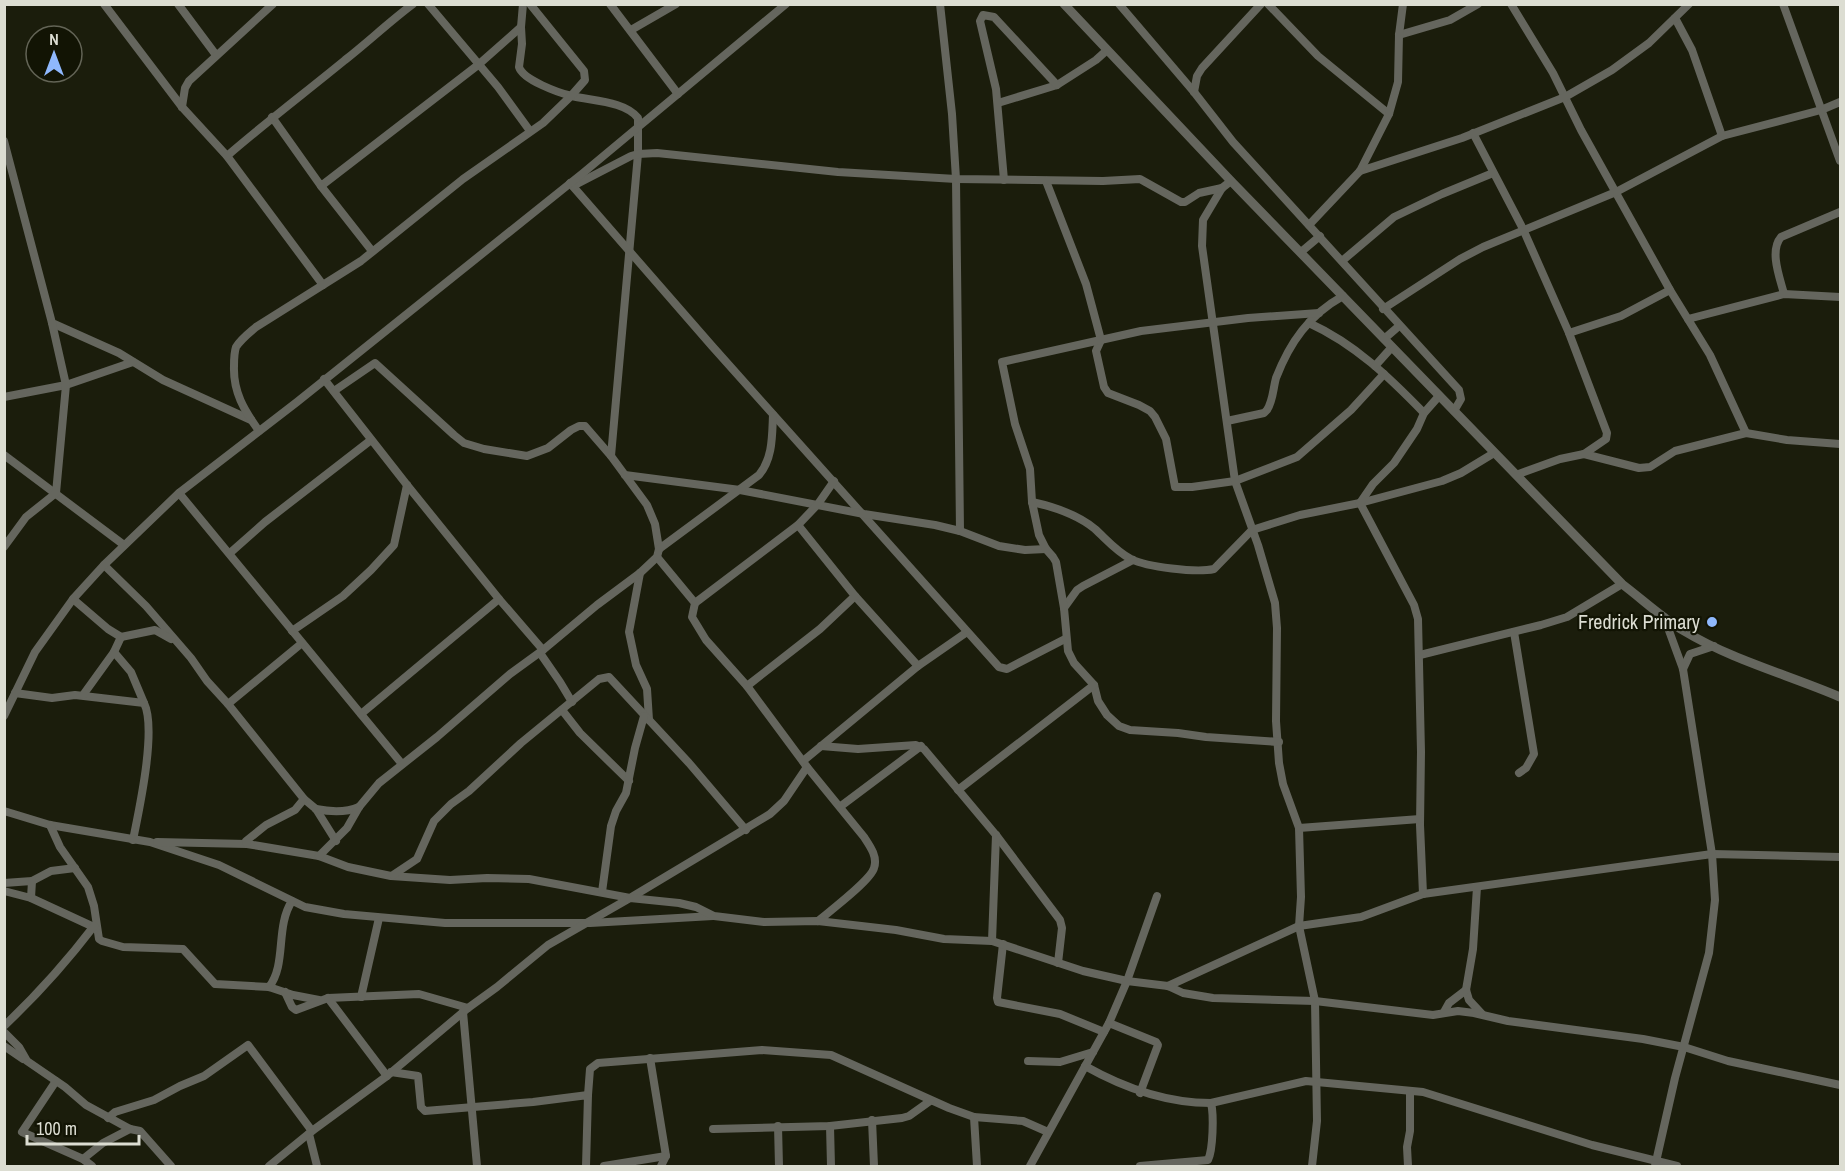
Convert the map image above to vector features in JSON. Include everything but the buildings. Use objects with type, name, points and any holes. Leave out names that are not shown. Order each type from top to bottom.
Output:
[{"type":"street","points":[[104,4],[182,106],[226,156],[323,285]]},
{"type":"street","points":[[178,4],[216,55]]},
{"type":"street","points":[[182,106],[185,88],[189,81],[273,4]]},
{"type":"street","points":[[226,156],[361,47],[389,21],[413,4]]},
{"type":"street","points":[[428,4],[498,87],[530,131]]},
{"type":"street","points":[[523,4],[520,71],[537,83],[571,96],[624,108],[635,113],[639,118],[639,154],[611,456]]},
{"type":"street","points":[[259,431],[239,401],[235,386],[236,348],[242,339],[256,327],[372,251],[463,178],[543,123],[585,80],[584,71],[530,4]]},
{"type":"street","points":[[610,4],[678,94]]},
{"type":"street","points":[[4,716],[36,652],[73,599],[124,545],[179,493],[571,184],[786,4]]},
{"type":"street","points":[[940,4],[952,114],[956,179],[960,531]]},
{"type":"street","points":[[1064,4],[1231,181],[1622,584],[1683,630],[1714,646],[1840,697]]},
{"type":"street","points":[[1119,4],[1233,142],[1459,390],[1461,399],[1454,411]]},
{"type":"street","points":[[1194,92],[1197,76],[1202,68],[1261,4]]},
{"type":"street","points":[[1268,4],[1318,56],[1389,114]]},
{"type":"street","points":[[1310,225],[1360,171],[1389,114],[1398,82],[1403,4]]},
{"type":"street","points":[[1400,35],[1450,20],[1478,4]]},
{"type":"street","points":[[1511,4],[1553,73],[1564,98],[1670,290],[1710,355],[1746,433]]},
{"type":"street","points":[[1360,171],[1473,133],[1564,98],[1612,70],[1649,43],[1689,4]]},
{"type":"street","points":[[1783,4],[1840,161]]},
{"type":"street","points":[[631,30],[675,5]]},
{"type":"street","points":[[1004,180],[998,103],[993,70],[980,21],[983,15],[994,17],[1057,85]]},
{"type":"street","points":[[1675,18],[1699,68],[1722,136]]},
{"type":"street","points":[[321,186],[478,64],[521,27]]},
{"type":"street","points":[[998,103],[1057,85],[1106,51]]},
{"type":"street","points":[[1383,309],[1460,259],[1523,229],[1616,192],[1722,136],[1821,110],[1840,102]]},
{"type":"street","points":[[272,117],[321,186],[372,251]]},
{"type":"street","points":[[1473,133],[1523,229],[1569,333],[1608,433],[1606,439],[1584,454]]},
{"type":"street","points":[[4,141],[66,385],[56,493],[26,517],[4,547]]},
{"type":"street","points":[[571,184],[639,154],[657,153],[838,172],[956,179],[1103,181],[1140,179],[1181,202],[1199,193],[1222,188]]},
{"type":"street","points":[[1342,261],[1394,218],[1442,194],[1493,173]]},
{"type":"street","points":[[1046,181],[1086,284],[1101,340],[1096,351],[1104,387],[1108,393],[1139,405],[1155,417],[1166,439],[1175,487],[1235,481],[1298,457],[1351,410],[1384,374]]},
{"type":"street","points":[[1231,181],[1222,188],[1203,220],[1203,256],[1235,481],[1275,603],[1278,628],[1276,686],[1283,784],[1299,828],[1301,897],[1299,926],[1315,1001],[1317,1121],[1312,1167]]},
{"type":"street","points":[[571,184],[773,415],[1002,669],[1032,657],[1065,639]]},
{"type":"street","points":[[1784,294],[1776,259],[1778,241],[1781,237],[1840,212]]},
{"type":"street","points":[[1301,252],[1320,236]]},
{"type":"street","points":[[1569,333],[1621,316],[1670,290]]},
{"type":"street","points":[[1688,319],[1784,294],[1840,297]]},
{"type":"street","points":[[1227,422],[1264,413],[1267,410],[1286,354],[1293,342],[1324,307],[1343,296]]},
{"type":"street","points":[[1279,742],[1130,730],[1119,726],[1107,716],[1098,702],[1094,685],[1074,663],[1068,651],[1056,562],[1039,535],[1032,502],[1030,469],[1015,424],[1002,362],[1141,331],[1319,313]]},
{"type":"street","points":[[52,323],[109,348],[163,380],[250,420]]},
{"type":"street","points":[[1310,323],[1353,347],[1424,413]]},
{"type":"street","points":[[1384,339],[1399,326]]},
{"type":"street","points":[[1375,366],[1392,347]]},
{"type":"street","points":[[4,397],[66,385],[133,362]]},
{"type":"street","points":[[334,391],[375,363],[430,415],[464,443],[507,454],[527,456],[548,448],[571,430],[585,426],[611,456],[647,505],[655,524],[658,553],[695,603]]},
{"type":"street","points":[[324,379],[541,652],[572,702]]},
{"type":"street","points":[[1360,503],[1373,483],[1394,463],[1417,429],[1424,413],[1439,396]]},
{"type":"street","points":[[319,856],[347,828],[359,807],[379,783],[510,674],[639,573],[658,553],[759,475],[768,462],[773,415]]},
{"type":"street","points":[[1516,475],[1560,459],[1584,454],[1617,460],[1639,468],[1650,467],[1675,451],[1746,433],[1787,440],[1840,444]]},
{"type":"street","points":[[230,553],[265,522],[371,440]]},
{"type":"street","points":[[1032,502],[1071,513],[1085,521],[1118,551],[1133,560],[1193,571],[1214,569],[1252,530],[1300,514],[1360,503],[1442,480],[1494,453]]},
{"type":"street","points":[[4,455],[124,545]]},
{"type":"street","points":[[624,475],[740,490],[935,525],[960,531],[999,546],[1025,550],[1046,549]]},
{"type":"street","points":[[818,921],[871,875],[875,861],[872,849],[747,686],[706,640],[694,622],[692,613],[695,603],[798,525],[818,504],[834,481]]},
{"type":"street","points":[[292,631],[343,596],[372,570],[394,545],[407,485]]},
{"type":"street","points":[[179,493],[402,764]]},
{"type":"street","points":[[1360,503],[1414,605],[1418,619],[1423,894]]},
{"type":"street","points":[[798,525],[855,596],[918,666]]},
{"type":"street","points":[[1064,608],[1077,590],[1133,560]]},
{"type":"street","points":[[104,565],[146,606],[191,658],[207,681],[304,799],[316,809],[336,841]]},
{"type":"street","points":[[602,892],[611,826],[626,793],[635,748],[647,718],[647,689],[636,665],[629,632],[639,573]]},
{"type":"street","points":[[1420,656],[1567,617],[1622,584]]},
{"type":"street","points":[[747,686],[820,629],[855,596]]},
{"type":"street","points":[[73,599],[108,629],[122,637],[155,630],[175,642]]},
{"type":"street","points":[[361,714],[499,599]]},
{"type":"street","points":[[1655,1164],[1709,953],[1715,900],[1712,854],[1683,669],[1664,616]]},
{"type":"street","points":[[269,1167],[389,1074],[548,945],[590,923],[770,814],[784,801],[805,764],[821,746],[918,666],[967,632]]},
{"type":"street","points":[[1514,632],[1534,754],[1526,768],[1518,773]]},
{"type":"street","points":[[83,695],[122,637]]},
{"type":"street","points":[[228,704],[302,643]]},
{"type":"street","points":[[1683,669],[1690,654],[1714,646]]},
{"type":"street","points":[[114,652],[131,672],[150,722],[146,773],[133,840]]},
{"type":"street","points":[[391,876],[417,860],[434,820],[521,742],[599,679],[609,677],[746,830]]},
{"type":"street","points":[[958,790],[1094,685]]},
{"type":"street","points":[[15,693],[52,698],[83,695],[144,704]]},
{"type":"street","points":[[562,710],[580,733],[628,781]]},
{"type":"street","points":[[821,746],[858,749],[921,746],[996,835],[1060,920],[1062,928],[1058,963]]},
{"type":"street","points":[[841,806],[921,746]]},
{"type":"street","points":[[247,844],[246,841],[259,830],[295,810],[304,799]]},
{"type":"street","points":[[316,809],[340,812],[359,807]]},
{"type":"street","points":[[4,811],[50,825],[133,840],[247,844],[319,856],[348,867],[391,876],[450,880],[529,879],[630,898],[679,903],[696,907],[714,916]]},
{"type":"street","points":[[1299,828],[1420,819]]},
{"type":"street","points":[[50,825],[60,847],[88,887],[94,906],[99,939],[102,941],[123,946],[183,949],[219,986],[269,987],[324,999],[425,994],[466,1010]]},
{"type":"street","points":[[992,941],[996,835]]},
{"type":"street","points":[[150,842],[219,865],[305,907],[379,918],[445,923],[590,923],[714,916],[764,922],[818,921],[896,930],[944,939],[992,941],[1058,963],[1127,981],[1168,986],[1183,993],[1213,998],[1315,1001],[1433,1015],[1444,1012],[1474,1013],[1485,1017],[1643,1039],[1684,1047],[1728,1061],[1840,1085]]},
{"type":"street","points":[[1168,986],[1299,926],[1361,917],[1423,894],[1712,854],[1840,857]]},
{"type":"street","points":[[4,883],[32,880],[51,871],[75,868]]},
{"type":"street","points":[[30,898],[32,880]]},
{"type":"street","points":[[1477,886],[1473,949],[1466,990],[1474,1008],[1485,1017]]},
{"type":"street","points":[[4,891],[30,898],[96,927]]},
{"type":"street","points":[[1030,1167],[1109,1023],[1127,981],[1157,896]]},
{"type":"street","points":[[269,987],[276,977],[285,912],[292,901]]},
{"type":"street","points":[[361,997],[379,918]]},
{"type":"street","points":[[4,1026],[52,979],[96,927]]},
{"type":"street","points":[[1004,944],[998,1002],[1060,1014],[1104,1032]]},
{"type":"street","points":[[1444,1012],[1449,1004],[1466,990]]},
{"type":"street","points":[[285,992],[292,1007],[296,1010],[324,999]]},
{"type":"street","points":[[324,999],[389,1074],[418,1076],[422,1109],[425,1111],[588,1095]]},
{"type":"street","points":[[466,1010],[471,1108],[477,1167]]},
{"type":"street","points":[[1109,1023],[1156,1042],[1158,1045],[1140,1093]]},
{"type":"street","points":[[4,1032],[19,1047],[27,1061]]},
{"type":"street","points":[[108,1118],[115,1112],[154,1100],[204,1076],[248,1045],[310,1133],[317,1167]]},
{"type":"street","points":[[4,1046],[56,1081],[86,1105],[130,1129],[140,1131],[171,1167]]},
{"type":"street","points":[[586,1167],[590,1069],[598,1063],[650,1058],[762,1050],[823,1054],[843,1059],[930,1101],[974,1117],[1023,1121],[1048,1132]]},
{"type":"street","points":[[1028,1061],[1060,1062],[1093,1052]]},
{"type":"street","points":[[650,1058],[666,1156],[661,1167]]},
{"type":"street","points":[[1085,1066],[1140,1093],[1196,1103],[1211,1103],[1306,1081],[1423,1092],[1655,1164],[1677,1167]]},
{"type":"street","points":[[56,1081],[21,1132],[83,1159],[92,1167]]},
{"type":"street","points":[[1408,1167],[1410,1091]]},
{"type":"street","points":[[713,1130],[830,1126],[906,1117],[930,1101]]},
{"type":"street","points":[[1140,1167],[1208,1160],[1210,1157],[1211,1103]]},
{"type":"street","points":[[974,1117],[977,1167]]},
{"type":"street","points":[[872,1120],[874,1167]]},
{"type":"street","points":[[778,1126],[778,1167]]},
{"type":"street","points":[[830,1126],[831,1167]]},
{"type":"street","points":[[83,1159],[104,1143],[130,1129]]},
{"type":"street","points":[[604,1167],[666,1156]]},
{"type":"place","name":"Fredrick Primary","points":[[1712,622]]}]
